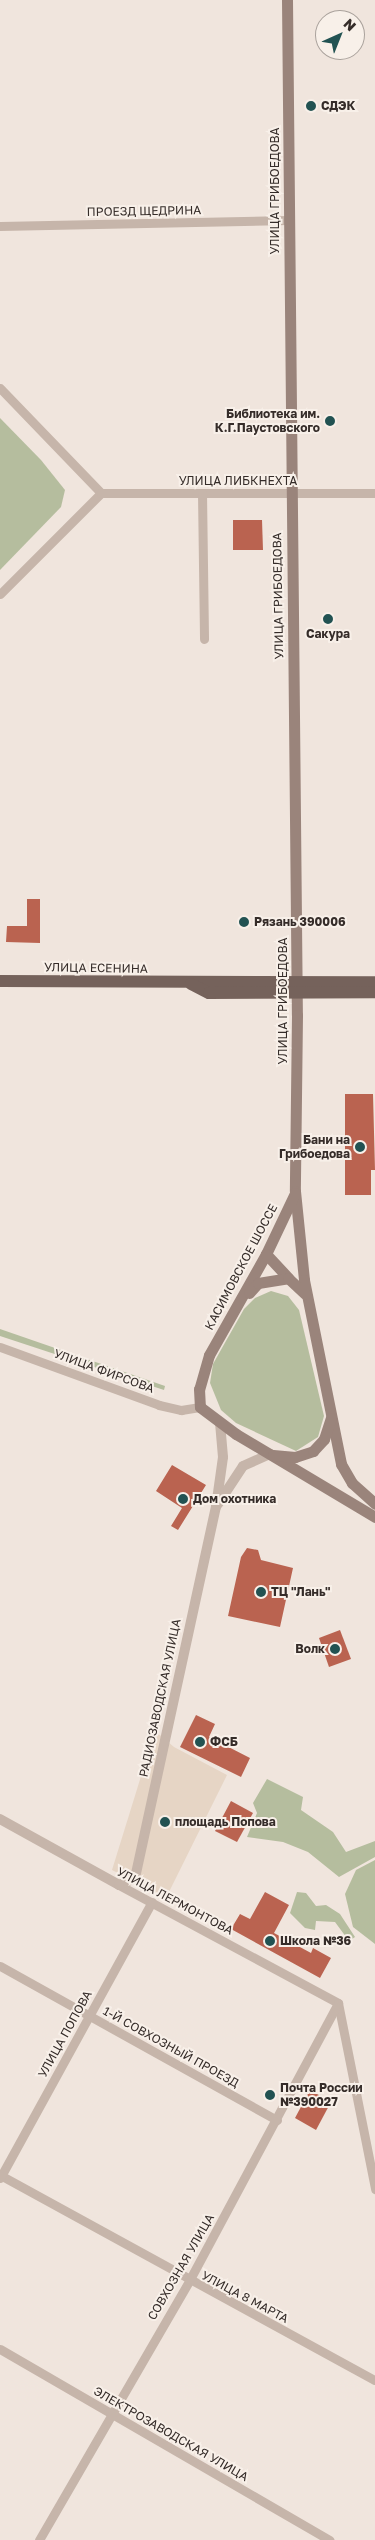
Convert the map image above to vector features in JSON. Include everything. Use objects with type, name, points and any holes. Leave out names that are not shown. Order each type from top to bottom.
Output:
[{"type":"main road","name":"УЛИЦА ГРИБОЕДОВА","points":[[287,0],[290,493],[297,986],[295,1192]]},
{"type":"main road","name":"УЛИЦА ЕСЕНИНА","points":[[0,981],[191,984],[206,980],[375,992]]},
{"type":"main road","name":"УЛИЦА ЕСЕНИНА","points":[[297,986],[375,982]]},
{"type":"main road","name":"КАСИМОВСКОЕ ШОССЕ","points":[[200,1407],[199,1389],[209,1355],[266,1254],[295,1192]]},
{"type":"main road","name":"КАСИМОВСКОЕ ШОССЕ","points":[[295,1192],[306,1297],[341,1464],[352,1483],[375,1504]]},
{"type":"main road","points":[[266,1254],[306,1297]]},
{"type":"main road","points":[[237,1306],[258,1283],[288,1278]]},
{"type":"main road","points":[[200,1407],[220,1424],[375,1517]]},
{"type":"main road","points":[[270,1454],[295,1457],[314,1451],[324,1439],[332,1417]]},
{"type":"street","name":"ПРОЕЗД ЩЕДРИНА","points":[[0,226],[288,220]]},
{"type":"street","points":[[0,388],[101,493],[0,594]]},
{"type":"street","name":"УЛИЦА ЛИБКНЕХТА","points":[[101,493],[375,493]]},
{"type":"street","points":[[202,493],[204,639]]},
{"type":"street","points":[[288,1278],[304,1280]]},
{"type":"street","name":"УЛИЦА ФИРСОВА","points":[[0,1347],[160,1405],[181,1410],[200,1407]]},
{"type":"street","points":[[216,1507],[223,1457],[220,1424]]},
{"type":"street","points":[[216,1507],[243,1466],[270,1454]]},
{"type":"street","name":"РАДИОЗАВОДСКАЯ УЛИЦА","points":[[119,1885],[135,1878],[216,1507]]},
{"type":"street","name":"УЛИЦА ЛЕРМОНТОВА","points":[[0,1819],[338,2003]]},
{"type":"street","name":"УЛИЦА ПОПОВА","points":[[0,2176],[152,1902]]},
{"type":"street","name":"1-Й СОВХОЗНЫЙ ПРОЕЗД","points":[[0,1966],[277,2120]]},
{"type":"street","points":[[338,2003],[375,2189]]},
{"type":"street","name":"СОВХОЗНАЯ УЛИЦА","points":[[39,2540],[189,2281],[277,2120],[338,2003]]},
{"type":"street","name":"УЛИЦА 8 МАРТА","points":[[0,2176],[189,2281],[375,2380]]},
{"type":"street","name":"ЭЛЕКТРОЗАВОДСКАЯ УЛИЦА","points":[[0,2349],[110,2415],[330,2540]]},
{"type":"green space","points":[[0,418],[41,460],[65,490],[61,507],[0,570]]},
{"type":"green space","points":[[271,1291],[288,1296],[299,1310],[324,1416],[318,1437],[296,1451],[236,1423],[221,1410],[210,1383],[213,1364],[244,1309],[255,1298]]},
{"type":"green space","points":[[0,1329],[165,1386],[164,1390],[0,1336]]},
{"type":"green space","points":[[267,1779],[303,1797],[301,1810],[333,1832],[346,1852],[375,1841],[375,1857],[339,1877],[308,1852],[283,1842],[247,1837],[257,1813],[253,1803]]},
{"type":"green space","points":[[375,1860],[375,1944],[353,1927],[345,1894],[356,1870]]},
{"type":"green space","points":[[297,1892],[306,1893],[316,1906],[326,1905],[340,1914],[355,1937],[349,1941],[335,1922],[316,1921],[315,1930],[305,1928],[290,1913]]},
{"type":"shaded area","name":"площадь Попова","points":[[155,1731],[174,1747],[227,1775],[166,1898],[112,1870]]},
{"type":"building","points":[[233,520],[262,520],[263,550],[233,550]]},
{"type":"building","points":[[27,899],[40,899],[40,943],[6,942],[7,926],[27,926]]},
{"type":"building","name":"Бани на Грибоедова","points":[[345,1094],[373,1094],[375,1170],[371,1170],[371,1195],[345,1195]]},
{"type":"building","name":"Дом охотника","points":[[172,1465],[206,1485],[178,1530],[171,1526],[182,1508],[156,1491]]},
{"type":"building","name":"ТЦ \"Лань\"","points":[[247,1548],[258,1550],[261,1560],[293,1568],[280,1627],[228,1616],[241,1557]]},
{"type":"building","name":"Волк","points":[[340,1630],[351,1659],[329,1667],[319,1638]]},
{"type":"building","name":"ФСБ","points":[[196,1715],[215,1724],[209,1737],[250,1758],[241,1777],[180,1747]]},
{"type":"building","points":[[231,1801],[253,1813],[237,1842],[215,1831]]},
{"type":"building","name":"Школа №36","points":[[265,1892],[289,1905],[274,1933],[311,1953],[313,1948],[331,1958],[320,1978],[231,1929],[240,1914],[250,1919]]},
{"type":"building","points":[[310,2090],[331,2102],[316,2130],[295,2118]]},
{"type":"place","name":"СДЭК","points":[[311,106]]},
{"type":"place","name":"Библиотека им. К.Г.Паустовского","points":[[330,421]]},
{"type":"place","name":"Сакура","points":[[328,619]]},
{"type":"place","name":"Рязань 390006","points":[[244,922]]},
{"type":"place","name":"Бани на Грибоедова","points":[[360,1147]]},
{"type":"place","name":"Дом охотника","points":[[183,1499]]},
{"type":"place","name":"ТЦ \"Лань\"","points":[[261,1592]]},
{"type":"place","name":"Волк","points":[[335,1649]]},
{"type":"place","name":"ФСБ","points":[[200,1742]]},
{"type":"place","name":"площадь Попова","points":[[165,1822]]},
{"type":"place","name":"Школа №36","points":[[270,1941]]},
{"type":"place","name":"Почта России №390027","points":[[270,2095]]}]
